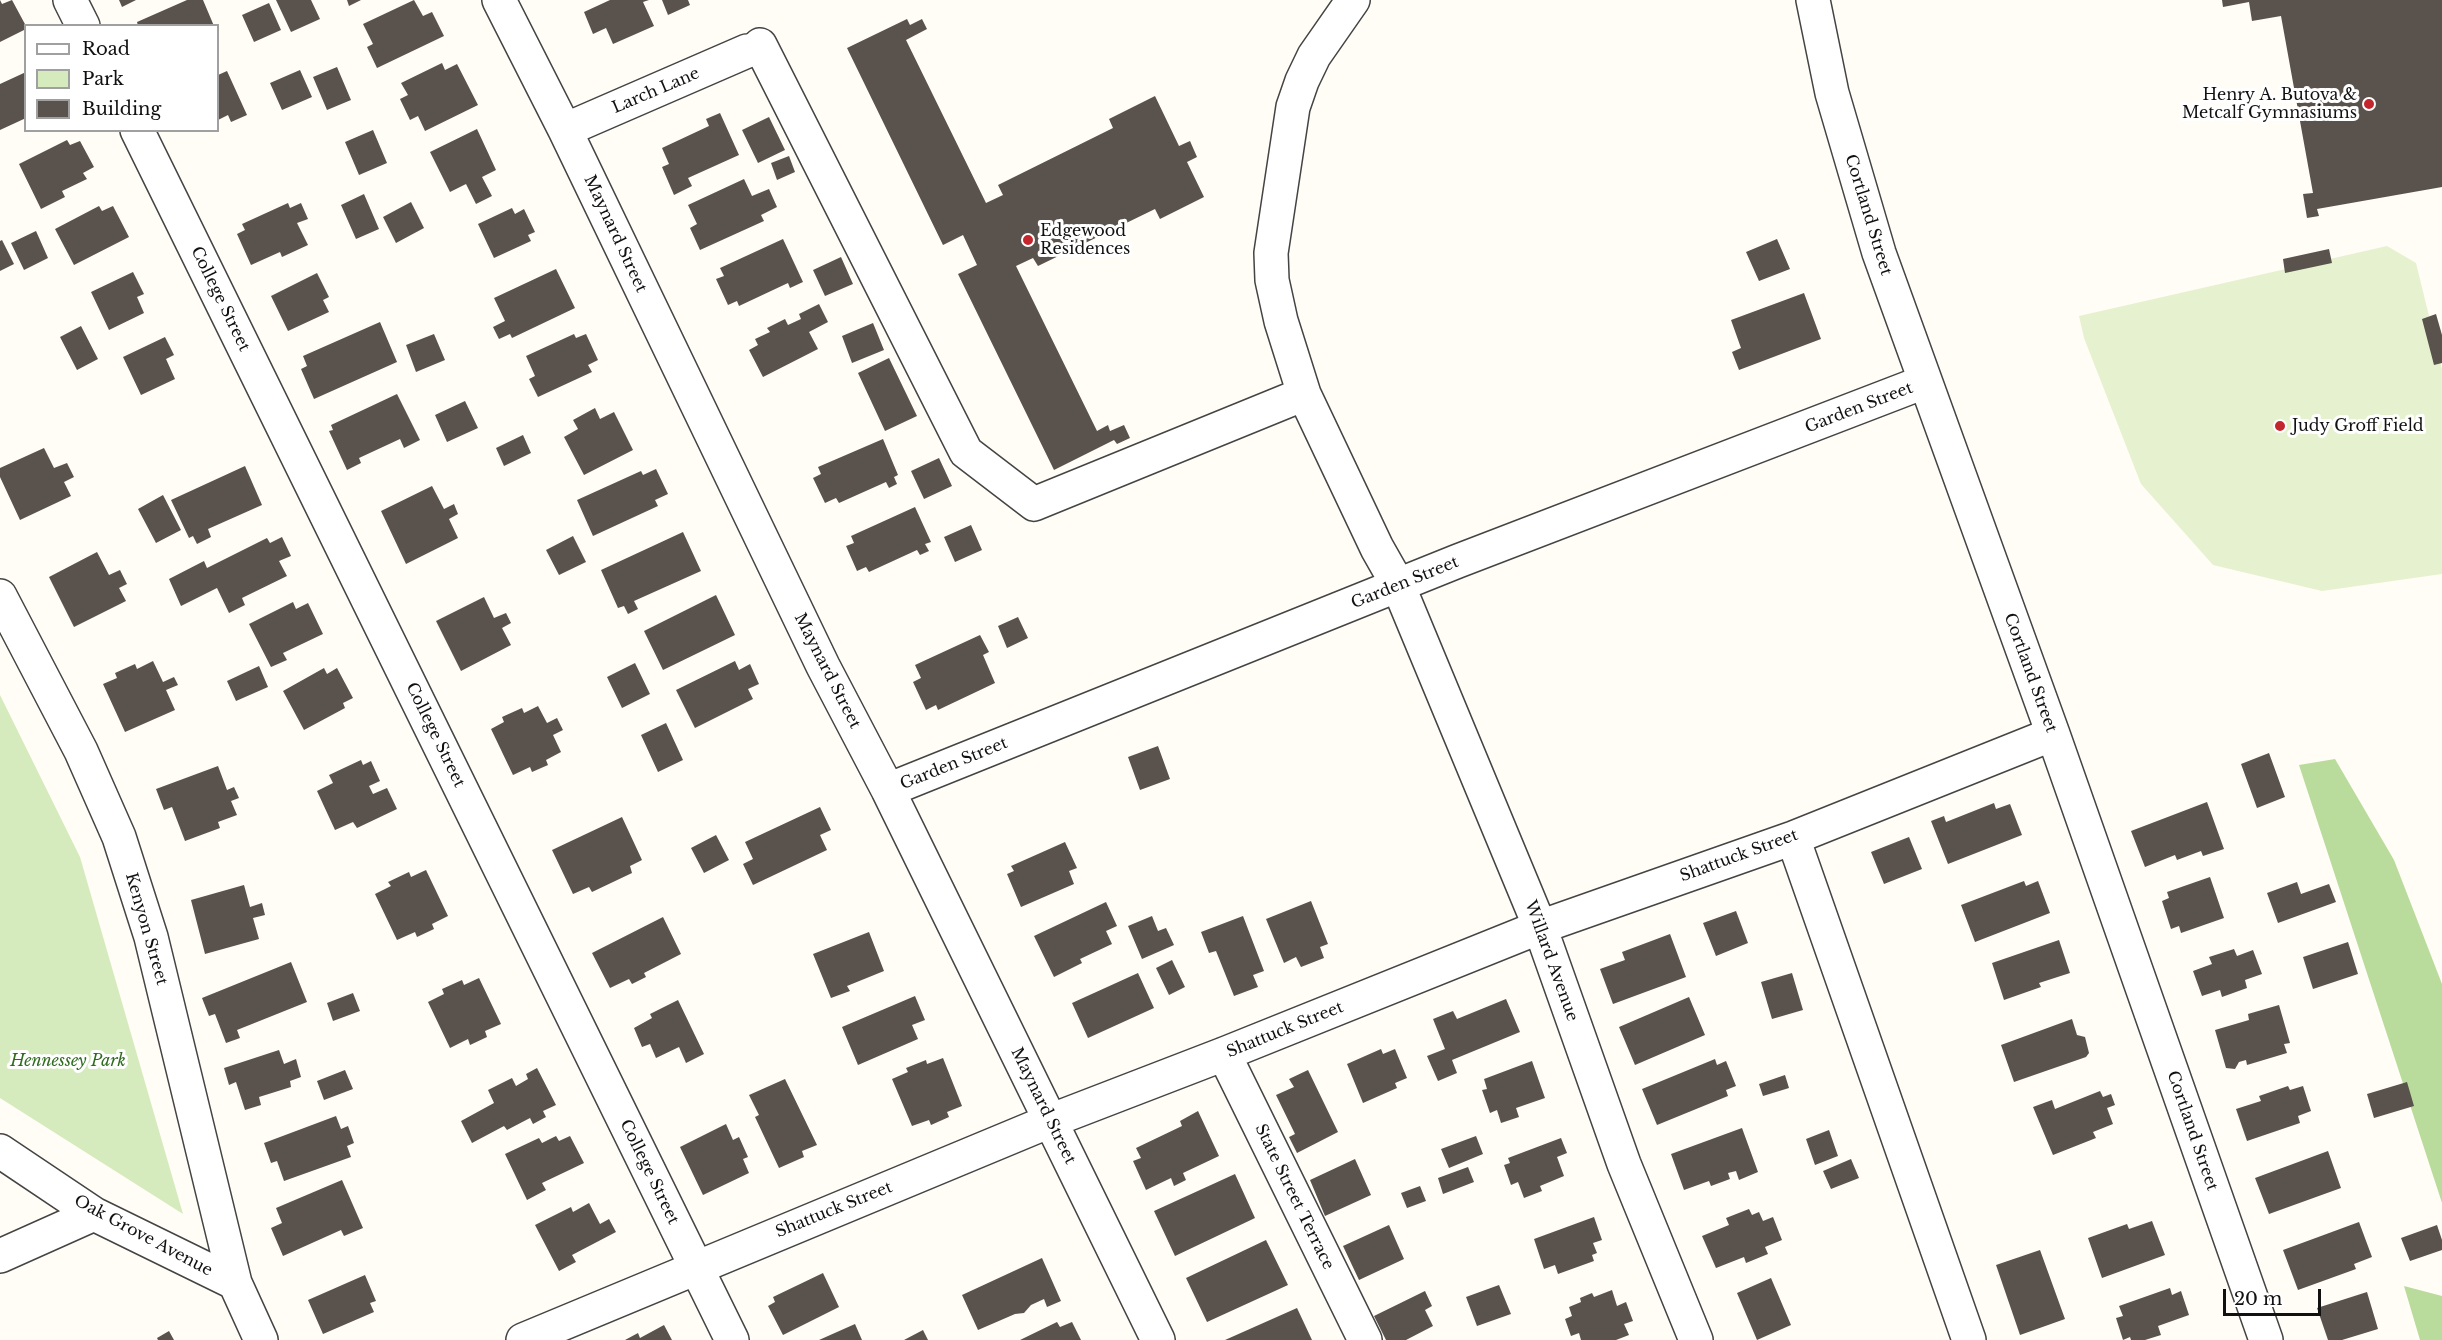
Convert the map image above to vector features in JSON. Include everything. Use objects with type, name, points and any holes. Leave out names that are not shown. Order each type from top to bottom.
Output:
[{"type":"street","points":[[70,0],[82,24]]},
{"type":"street","name":"Maynard Street","points":[[500,0],[818,656],[888,790],[1158,1340]]},
{"type":"street","name":"Willard Avenue","points":[[1353,0],[1314,56],[1296,98],[1271,254],[1272,280],[1281,321],[1304,394],[1377,548],[1398,585],[1540,927],[1624,1164],[1696,1340]]},
{"type":"street","name":"Cortland Street","points":[[1813,0],[1832,93],[1879,254],[2052,734],[2266,1340]]},
{"type":"street","name":"Larch Lane","points":[[565,130],[753,48],[966,452],[1034,504],[1304,394]]},
{"type":"street","name":"College Street","points":[[138,132],[732,1340]]},
{"type":"street","name":"Garden Street","points":[[888,790],[1398,585],[1924,382]]},
{"type":"street","name":"Kenyon Street","points":[[0,596],[81,751],[119,837],[151,937],[235,1283]]},
{"type":"street","name":"Shattuck Street","points":[[523,1340],[1050,1121],[1540,927],[1793,838],[2052,734]]},
{"type":"street","points":[[1793,838],[1969,1340]]},
{"type":"street","name":"State Street Terrace","points":[[1224,1054],[1365,1340]]},
{"type":"street","name":"Oak Grove Avenue","points":[[0,1151],[94,1214],[235,1283]]},
{"type":"street","points":[[0,1256],[94,1214]]},
{"type":"street","points":[[235,1283],[261,1340]]},
{"type":"green space","name":"Judy Groff Field","points":[[2387,246],[2416,263],[2442,369],[2442,574],[2322,591],[2213,565],[2141,484],[2084,338],[2079,316]]},
{"type":"green space","name":"Hennessey Park","points":[[0,695],[80,857],[183,1214],[0,1098]]},
{"type":"green space","points":[[2335,759],[2394,860],[2442,984],[2442,1203],[2299,765]]},
{"type":"green space","points":[[2404,1286],[2442,1296],[2442,1340],[2420,1340]]},
{"type":"building","points":[[0,0],[2,4],[12,0],[25,24],[24,30],[0,42]]},
{"type":"building","points":[[119,0],[136,0],[122,7]]},
{"type":"building","points":[[187,0],[203,0],[213,24],[138,24],[137,22]]},
{"type":"building","points":[[276,0],[311,0],[320,19],[291,32]]},
{"type":"building","points":[[347,0],[361,0],[349,6]]},
{"type":"building","points":[[414,0],[423,16],[432,12],[444,36],[377,68],[367,47],[373,44],[363,24]]},
{"type":"building","points":[[610,0],[649,0],[643,2],[654,26],[613,44],[606,28],[593,34],[584,12]]},
{"type":"building","points":[[662,0],[688,0],[690,5],[668,15]]},
{"type":"building","name":"Henry A. Butova & Metcalf Gymnasiums","points":[[2222,0],[2442,0],[2442,187],[2317,209],[2319,216],[2307,218],[2303,194],[2313,193],[2281,16],[2252,21],[2249,2],[2223,7]]},
{"type":"building","points":[[269,3],[281,30],[254,42],[242,15]]},
{"type":"building","name":"Edgewood Residences","points":[[907,19],[910,25],[922,19],[927,29],[906,40],[986,203],[1003,195],[998,185],[1113,128],[1109,119],[1155,96],[1179,146],[1190,141],[1197,157],[1187,162],[1204,197],[1160,219],[1155,209],[1038,266],[1033,258],[1016,266],[1097,431],[1108,425],[1110,431],[1124,425],[1130,438],[1117,444],[1114,440],[1054,470],[958,274],[977,265],[963,235],[943,245],[847,48]]},
{"type":"building","points":[[442,63],[445,70],[457,64],[478,105],[425,131],[418,116],[410,120],[400,99],[408,95],[401,83]]},
{"type":"building","points":[[337,67],[351,100],[327,110],[313,77]]},
{"type":"building","points":[[300,70],[312,97],[282,110],[270,83]]},
{"type":"building","points":[[227,71],[247,115],[231,122],[228,115],[219,120],[219,75]]},
{"type":"building","points":[[24,73],[24,119],[0,130],[0,84]]},
{"type":"building","points":[[720,113],[739,155],[688,178],[692,186],[674,195],[662,167],[669,164],[662,148],[709,126],[706,119]]},
{"type":"building","points":[[769,117],[785,150],[758,163],[742,130]]},
{"type":"building","points":[[477,129],[496,170],[482,177],[492,196],[476,204],[466,184],[450,192],[430,152]]},
{"type":"building","points":[[373,130],[387,163],[359,175],[345,142]]},
{"type":"building","points":[[67,140],[70,145],[80,141],[94,167],[83,173],[87,179],[62,191],[65,197],[41,209],[19,164]]},
{"type":"building","points":[[789,156],[795,172],[777,180],[771,163]]},
{"type":"building","points":[[744,179],[752,196],[769,189],[777,207],[761,215],[764,221],[700,250],[690,228],[697,224],[688,205]]},
{"type":"building","points":[[364,194],[379,229],[356,239],[341,205]]},
{"type":"building","points":[[411,202],[424,228],[396,243],[383,217]]},
{"type":"building","points":[[288,203],[290,208],[301,203],[308,219],[297,223],[308,245],[282,257],[280,252],[251,265],[237,234],[245,230],[242,224]]},
{"type":"building","points":[[99,206],[102,211],[113,206],[129,237],[74,265],[55,229]]},
{"type":"building","points":[[512,208],[515,214],[524,209],[535,232],[528,235],[531,241],[494,258],[478,224]]},
{"type":"building","points":[[36,231],[48,258],[24,270],[11,243]]},
{"type":"building","points":[[783,239],[803,282],[790,288],[788,283],[739,306],[737,301],[728,305],[716,279],[724,276],[720,268]]},
{"type":"building","points":[[1777,239],[1790,269],[1759,281],[1746,252]]},
{"type":"building","points":[[2,240],[14,264],[0,271],[0,241]]},
{"type":"building","points":[[2329,249],[2332,263],[2285,273],[2283,259]]},
{"type":"building","points":[[841,257],[853,284],[825,296],[813,270]]},
{"type":"building","points":[[556,269],[575,308],[512,338],[510,334],[499,339],[493,327],[505,321],[494,298]]},
{"type":"building","points":[[133,272],[144,294],[137,297],[144,313],[109,330],[91,292]]},
{"type":"building","points":[[317,273],[329,297],[323,300],[329,312],[288,331],[271,296]]},
{"type":"building","points":[[1804,293],[1821,339],[1739,370],[1732,352],[1741,348],[1731,320]]},
{"type":"building","points":[[819,304],[828,322],[809,332],[818,349],[763,377],[749,350],[758,345],[755,339],[770,332],[767,328],[785,319],[788,325],[801,319],[799,314]]},
{"type":"building","points":[[2436,314],[2442,335],[2442,363],[2434,365],[2422,319]]},
{"type":"building","points":[[380,322],[397,362],[314,399],[301,369],[307,366],[303,356]]},
{"type":"building","points":[[873,323],[884,350],[852,363],[842,336]]},
{"type":"building","points":[[81,326],[98,359],[77,370],[60,337]]},
{"type":"building","points":[[434,334],[445,360],[416,372],[406,345]]},
{"type":"building","points":[[574,334],[576,338],[586,334],[598,360],[588,365],[592,372],[538,397],[529,379],[535,376],[526,356]]},
{"type":"building","points":[[165,337],[174,355],[166,359],[175,379],[141,395],[123,357]]},
{"type":"building","points":[[889,358],[917,416],[885,431],[858,373]]},
{"type":"building","points":[[397,394],[420,440],[404,448],[400,439],[359,458],[361,463],[347,470],[329,431],[333,430],[331,425]]},
{"type":"building","points":[[465,401],[478,428],[447,442],[435,415]]},
{"type":"building","points":[[595,408],[600,419],[614,412],[633,450],[584,475],[564,437],[578,429],[573,420]]},
{"type":"building","points":[[523,435],[531,453],[504,466],[496,448]]},
{"type":"building","points":[[883,439],[898,475],[894,477],[897,484],[889,488],[886,482],[839,503],[836,498],[825,503],[813,478],[821,474],[818,467]]},
{"type":"building","points":[[44,448],[54,468],[67,463],[74,477],[64,482],[71,496],[20,520],[0,477],[0,468]]},
{"type":"building","points":[[939,458],[952,486],[924,499],[911,471]]},
{"type":"building","points":[[245,466],[262,505],[208,529],[211,537],[197,544],[193,536],[189,538],[171,500]]},
{"type":"building","points":[[656,469],[668,494],[655,500],[658,506],[593,536],[577,500],[641,471],[643,475]]},
{"type":"building","points":[[432,486],[444,509],[454,504],[458,514],[449,519],[458,538],[406,564],[381,511]]},
{"type":"building","points":[[163,495],[181,530],[156,543],[138,509]]},
{"type":"building","points":[[915,507],[931,542],[925,544],[929,551],[920,555],[917,550],[869,572],[866,567],[857,571],[846,546],[854,543],[851,536]]},
{"type":"building","points":[[971,525],[982,550],[955,562],[944,537]]},
{"type":"building","points":[[683,532],[701,571],[634,601],[638,609],[628,614],[624,606],[618,608],[601,570]]},
{"type":"building","points":[[573,536],[586,562],[559,575],[546,550]]},
{"type":"building","points":[[282,537],[291,556],[279,561],[287,576],[242,598],[245,605],[229,613],[217,588],[181,606],[169,579],[204,561],[207,568],[267,538],[270,543]]},
{"type":"building","points":[[97,552],[109,575],[120,570],[127,584],[119,588],[126,601],[74,627],[49,577]]},
{"type":"building","points":[[716,595],[735,635],[663,670],[644,631]]},
{"type":"building","points":[[484,597],[494,618],[506,613],[511,623],[502,628],[511,645],[461,671],[436,621]]},
{"type":"building","points":[[293,602],[296,609],[308,603],[323,634],[283,653],[287,660],[271,667],[249,624]]},
{"type":"building","points":[[1018,617],[1028,638],[1007,648],[998,626]]},
{"type":"building","points":[[980,635],[989,652],[983,655],[995,683],[938,710],[936,705],[926,710],[913,682],[921,678],[915,665]]},
{"type":"building","points":[[153,661],[163,682],[174,677],[178,685],[166,690],[175,710],[125,732],[103,684],[117,678],[115,673],[135,664],[137,669]]},
{"type":"building","points":[[735,661],[739,670],[750,664],[759,684],[748,689],[753,699],[695,728],[676,690]]},
{"type":"building","points":[[635,663],[650,694],[622,708],[607,677]]},
{"type":"building","points":[[259,666],[268,687],[236,701],[227,681]]},
{"type":"building","points":[[324,668],[327,674],[337,668],[353,698],[343,703],[345,708],[304,730],[283,691]]},
{"type":"building","points":[[538,706],[547,723],[557,718],[563,730],[553,735],[561,752],[546,760],[548,765],[532,772],[530,767],[513,775],[491,729],[504,722],[502,717],[522,708],[524,713]]},
{"type":"building","points":[[666,723],[683,760],[658,772],[641,735]]},
{"type":"building","points":[[1158,746],[1170,779],[1140,790],[1128,757]]},
{"type":"building","points":[[2269,753],[2285,797],[2257,808],[2241,764]]},
{"type":"building","points":[[361,760],[363,765],[371,761],[380,781],[369,786],[373,794],[387,788],[397,809],[357,828],[353,822],[335,830],[317,791],[333,783],[329,775]]},
{"type":"building","points":[[218,766],[227,790],[234,787],[239,798],[231,801],[237,815],[218,822],[220,828],[185,841],[172,807],[164,810],[156,789]]},
{"type":"building","points":[[2207,802],[2224,849],[2203,856],[2201,851],[2177,860],[2175,855],[2145,867],[2131,831]]},
{"type":"building","points":[[1994,803],[1996,809],[2010,804],[2022,835],[1948,864],[1931,821],[1944,816],[1946,822]]},
{"type":"building","points":[[820,807],[831,830],[820,835],[827,850],[753,885],[743,864],[753,859],[745,842]]},
{"type":"building","points":[[622,817],[642,860],[630,866],[632,873],[592,892],[589,887],[573,894],[552,850]]},
{"type":"building","points":[[716,835],[729,860],[704,873],[691,848]]},
{"type":"building","points":[[1909,837],[1922,869],[1884,884],[1871,852]]},
{"type":"building","points":[[1065,842],[1077,868],[1069,871],[1074,884],[1021,907],[1007,874],[1014,871],[1011,866]]},
{"type":"building","points":[[426,870],[448,916],[432,924],[434,929],[417,937],[415,932],[397,940],[375,894],[391,886],[388,882],[409,872],[411,877]]},
{"type":"building","points":[[2210,877],[2224,918],[2181,933],[2179,926],[2171,929],[2162,901],[2169,898],[2167,892]]},
{"type":"building","points":[[2024,881],[2026,886],[2038,881],[2050,913],[1975,942],[1961,905]]},
{"type":"building","points":[[2297,882],[2301,894],[2329,884],[2336,902],[2278,923],[2267,893]]},
{"type":"building","points":[[244,885],[250,907],[262,903],[265,915],[253,918],[259,939],[205,954],[191,900]]},
{"type":"building","points":[[1311,901],[1328,944],[1320,947],[1324,958],[1301,967],[1296,957],[1284,963],[1266,919]]},
{"type":"building","points":[[1106,902],[1117,926],[1106,931],[1112,944],[1080,959],[1082,963],[1054,977],[1034,936]]},
{"type":"building","points":[[1736,911],[1748,943],[1716,956],[1703,923]]},
{"type":"building","points":[[1152,916],[1158,931],[1166,928],[1174,945],[1142,959],[1128,926]]},
{"type":"building","points":[[1243,916],[1264,971],[1253,975],[1258,987],[1234,996],[1216,951],[1209,953],[1201,932]]},
{"type":"building","points":[[663,917],[681,954],[644,973],[646,977],[632,984],[629,979],[610,988],[592,953]]},
{"type":"building","points":[[869,932],[884,971],[847,986],[850,991],[831,998],[813,954]]},
{"type":"building","points":[[1670,934],[1686,977],[1613,1004],[1600,969],[1625,960],[1622,952]]},
{"type":"building","points":[[2059,940],[2070,973],[2039,983],[2041,987],[2004,1000],[1992,963]]},
{"type":"building","points":[[2348,942],[2358,974],[2313,989],[2303,957]]},
{"type":"building","points":[[2234,949],[2237,956],[2253,950],[2262,974],[2245,980],[2247,988],[2222,997],[2220,990],[2202,996],[2193,971],[2212,964],[2209,957]]},
{"type":"building","points":[[1172,960],[1185,987],[1169,995],[1156,968]]},
{"type":"building","points":[[291,962],[307,1002],[237,1030],[240,1038],[226,1043],[215,1014],[209,1016],[202,998]]},
{"type":"building","points":[[1138,973],[1154,1008],[1088,1038],[1072,1003]]},
{"type":"building","points":[[1792,973],[1803,1010],[1772,1019],[1761,982]]},
{"type":"building","points":[[479,978],[501,1024],[485,1031],[487,1037],[470,1045],[468,1039],[450,1048],[428,1002],[444,994],[442,989],[462,980],[464,985]]},
{"type":"building","points":[[353,993],[360,1011],[333,1021],[327,1003]]},
{"type":"building","points":[[915,996],[925,1020],[912,1025],[918,1039],[858,1065],[842,1027]]},
{"type":"building","points":[[1689,997],[1705,1035],[1635,1065],[1619,1027]]},
{"type":"building","points":[[1506,999],[1520,1032],[1452,1060],[1457,1073],[1438,1081],[1427,1056],[1445,1049],[1433,1019],[1453,1011],[1457,1019]]},
{"type":"building","points":[[678,1000],[704,1054],[686,1063],[679,1047],[656,1058],[650,1044],[642,1047],[634,1028],[652,1018],[650,1014]]},
{"type":"building","points":[[2279,1005],[2290,1043],[2284,1044],[2287,1053],[2247,1065],[2246,1060],[2239,1062],[2235,1069],[2226,1068],[2215,1030],[2249,1020],[2248,1014]]},
{"type":"building","points":[[2072,1019],[2077,1035],[2085,1037],[2089,1053],[2086,1057],[2014,1082],[2001,1045]]},
{"type":"building","points":[[1381,1049],[1383,1054],[1395,1049],[1407,1078],[1395,1083],[1397,1088],[1363,1103],[1347,1064]]},
{"type":"building","points":[[279,1050],[284,1064],[296,1059],[301,1077],[290,1081],[291,1087],[259,1097],[261,1105],[245,1110],[236,1082],[229,1085],[224,1068]]},
{"type":"building","points":[[943,1058],[962,1106],[947,1112],[949,1117],[931,1125],[929,1120],[912,1126],[892,1079],[908,1072],[906,1068],[926,1060],[927,1064]]},
{"type":"building","points":[[1715,1059],[1717,1065],[1726,1061],[1736,1086],[1726,1090],[1728,1096],[1657,1125],[1642,1089]]},
{"type":"building","points":[[1532,1061],[1545,1098],[1516,1108],[1519,1117],[1501,1123],[1497,1110],[1490,1113],[1482,1090],[1487,1089],[1484,1079]]},
{"type":"building","points":[[537,1068],[556,1105],[543,1111],[546,1117],[533,1124],[530,1118],[507,1130],[504,1126],[472,1143],[461,1121],[494,1103],[488,1090],[512,1078],[516,1086],[528,1079],[526,1074]]},
{"type":"building","points":[[345,1070],[353,1089],[324,1100],[317,1081]]},
{"type":"building","points":[[1308,1070],[1338,1132],[1297,1153],[1289,1137],[1295,1134],[1276,1095],[1294,1087],[1289,1079]]},
{"type":"building","points":[[1785,1075],[1789,1088],[1763,1096],[1759,1084]]},
{"type":"building","points":[[785,1079],[817,1145],[802,1151],[804,1157],[779,1168],[755,1117],[759,1115],[749,1095]]},
{"type":"building","points":[[2407,1082],[2414,1106],[2374,1118],[2367,1094]]},
{"type":"building","points":[[2288,1086],[2290,1090],[2303,1086],[2311,1111],[2298,1116],[2300,1123],[2247,1141],[2236,1109],[2261,1101],[2259,1096]]},
{"type":"building","points":[[2100,1091],[2103,1097],[2111,1094],[2115,1105],[2107,1108],[2113,1124],[2093,1132],[2096,1138],[2053,1155],[2033,1107],[2052,1100],[2055,1109]]},
{"type":"building","points":[[1198,1111],[1219,1156],[1183,1173],[1186,1180],[1174,1186],[1171,1178],[1146,1190],[1133,1161],[1141,1158],[1136,1148],[1182,1126],[1180,1121]]},
{"type":"building","points":[[336,1116],[341,1129],[348,1126],[354,1143],[347,1146],[351,1157],[284,1181],[277,1161],[271,1163],[264,1143]]},
{"type":"building","points":[[726,1124],[733,1140],[739,1137],[748,1157],[743,1159],[749,1173],[703,1195],[680,1147]]},
{"type":"building","points":[[1742,1128],[1758,1172],[1739,1180],[1736,1171],[1728,1173],[1730,1179],[1711,1186],[1709,1181],[1684,1190],[1671,1154]]},
{"type":"building","points":[[1829,1130],[1838,1156],[1815,1165],[1806,1139]]},
{"type":"building","points":[[556,1136],[559,1141],[570,1136],[584,1163],[542,1183],[546,1190],[527,1200],[505,1154],[539,1138],[542,1143]]},
{"type":"building","points":[[1476,1136],[1483,1154],[1449,1168],[1441,1149]]},
{"type":"building","points":[[1561,1138],[1567,1153],[1557,1157],[1564,1176],[1540,1186],[1542,1191],[1524,1198],[1518,1182],[1511,1185],[1504,1165],[1510,1163],[1508,1158]]},
{"type":"building","points":[[2328,1151],[2341,1188],[2269,1214],[2255,1178]]},
{"type":"building","points":[[1355,1159],[1371,1195],[1325,1216],[1310,1180]]},
{"type":"building","points":[[1851,1159],[1859,1178],[1831,1189],[1823,1171]]},
{"type":"building","points":[[1468,1167],[1474,1182],[1443,1194],[1438,1178]]},
{"type":"building","points":[[1235,1174],[1255,1218],[1175,1256],[1154,1211]]},
{"type":"building","points":[[342,1180],[363,1228],[344,1236],[341,1230],[283,1256],[271,1228],[282,1223],[276,1208]]},
{"type":"building","points":[[1420,1186],[1426,1201],[1407,1208],[1401,1193]]},
{"type":"building","points":[[589,1203],[600,1224],[609,1219],[616,1232],[572,1255],[576,1262],[559,1271],[535,1225],[571,1207],[573,1212]]},
{"type":"building","points":[[1749,1209],[1752,1215],[1759,1212],[1763,1221],[1773,1217],[1782,1240],[1765,1247],[1768,1254],[1746,1263],[1744,1257],[1716,1268],[1702,1236],[1729,1225],[1726,1218]]},
{"type":"building","points":[[1594,1217],[1602,1240],[1593,1243],[1597,1253],[1592,1255],[1594,1261],[1558,1274],[1555,1265],[1544,1269],[1534,1239]]},
{"type":"building","points":[[2152,1221],[2165,1255],[2102,1278],[2088,1238],[2127,1224],[2129,1229]]},
{"type":"building","points":[[2359,1222],[2372,1257],[2354,1264],[2356,1269],[2298,1290],[2283,1250]]},
{"type":"building","points":[[1389,1225],[1404,1259],[1359,1280],[1343,1246]]},
{"type":"building","points":[[2437,1225],[2442,1240],[2442,1250],[2410,1261],[2401,1238]]},
{"type":"building","points":[[1266,1240],[1288,1285],[1207,1322],[1186,1278]]},
{"type":"building","points":[[2040,1250],[2065,1319],[2020,1335],[1996,1265]]},
{"type":"building","points":[[1042,1258],[1061,1301],[1047,1307],[1044,1299],[1031,1305],[1024,1313],[1015,1314],[978,1330],[962,1295]]},
{"type":"building","points":[[823,1273],[839,1307],[783,1335],[768,1306],[775,1302],[773,1297]]},
{"type":"building","points":[[365,1275],[376,1301],[370,1303],[374,1312],[323,1334],[308,1300]]},
{"type":"building","points":[[1771,1278],[1791,1325],[1757,1340],[1737,1293]]},
{"type":"building","points":[[1499,1285],[1511,1314],[1477,1326],[1466,1297]]},
{"type":"building","points":[[2170,1288],[2172,1295],[2181,1291],[2189,1315],[2158,1326],[2161,1335],[2145,1340],[2131,1340],[2130,1337],[2123,1340],[2116,1318],[2123,1316],[2119,1306]]},
{"type":"building","points":[[1612,1290],[1617,1306],[1626,1302],[1633,1321],[1624,1324],[1629,1335],[1616,1340],[1581,1340],[1579,1333],[1571,1336],[1565,1319],[1572,1316],[1569,1307],[1581,1302],[1580,1298],[1592,1293],[1594,1297]]},
{"type":"building","points":[[1425,1291],[1432,1306],[1425,1310],[1433,1326],[1406,1340],[1386,1340],[1374,1316]]},
{"type":"building","points":[[2367,1292],[2378,1329],[2342,1340],[2328,1340],[2317,1308]]},
{"type":"building","points":[[1297,1308],[1312,1340],[1225,1340]]},
{"type":"building","points":[[1057,1322],[1060,1327],[1072,1322],[1081,1340],[1020,1340]]},
{"type":"building","points":[[855,1324],[862,1340],[819,1340]]},
{"type":"building","points":[[664,1325],[672,1340],[625,1340],[638,1333],[640,1338]]},
{"type":"building","points":[[923,1330],[928,1340],[904,1340]]},
{"type":"building","points":[[169,1331],[174,1340],[158,1340],[157,1338]]},
{"type":"place","name":"Henry A. Butova & Metcalf Gymnasiums","points":[[2369,104]]},
{"type":"place","name":"Edgewood Residences","points":[[1028,240]]},
{"type":"place","name":"Judy Groff Field","points":[[2280,426]]}]
